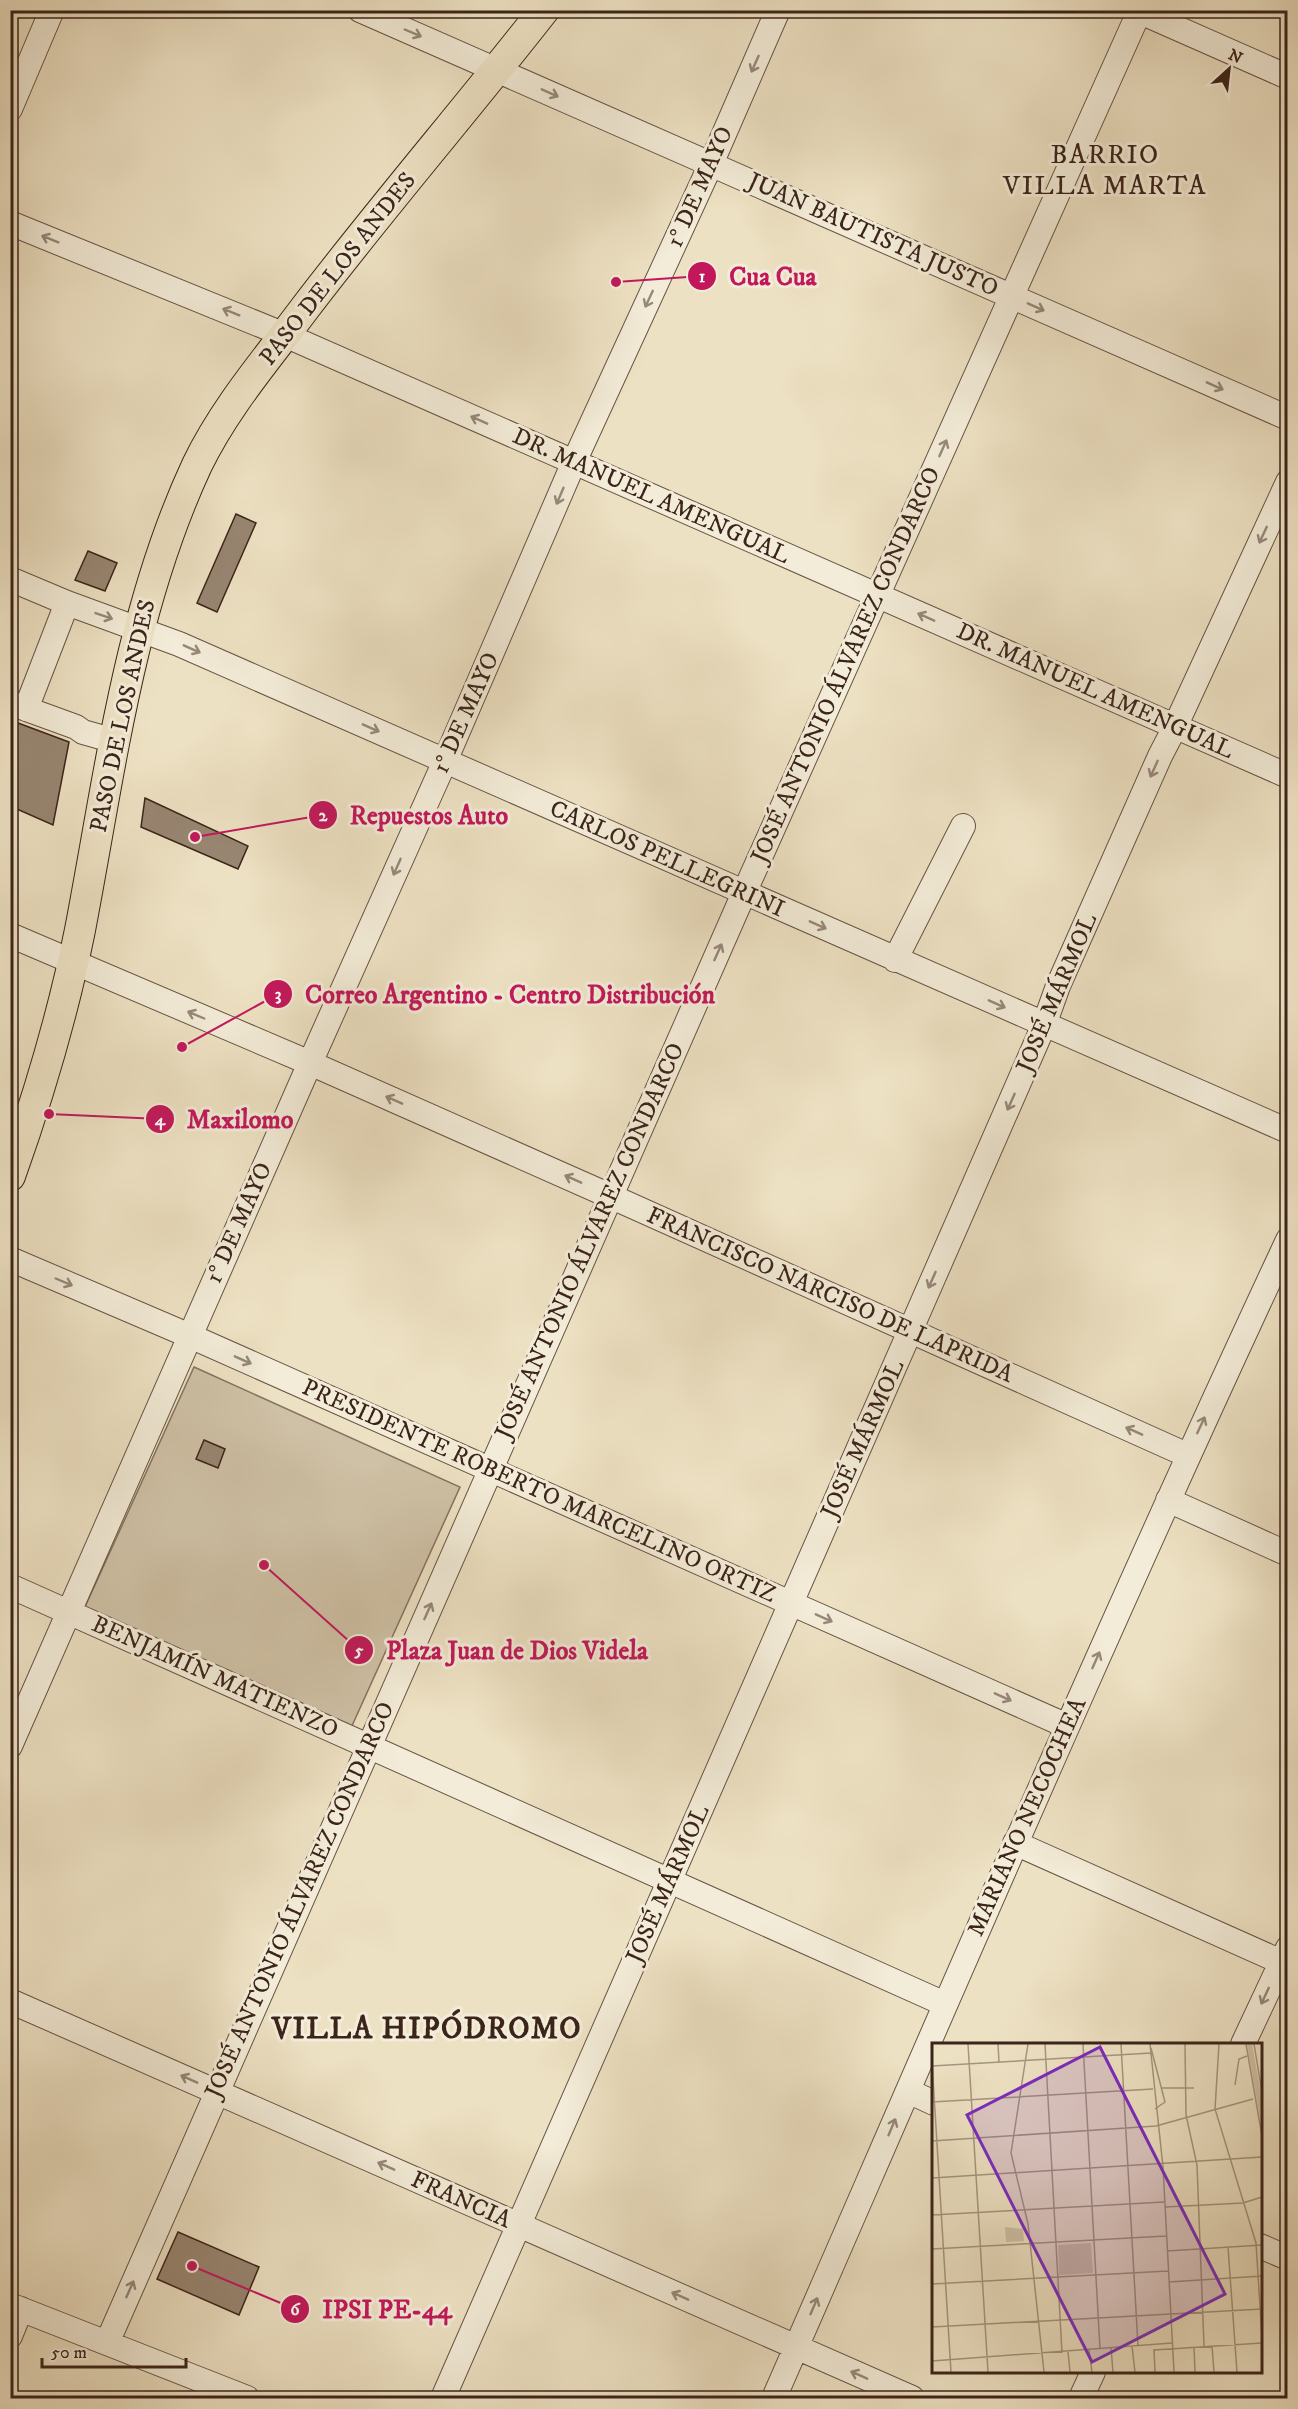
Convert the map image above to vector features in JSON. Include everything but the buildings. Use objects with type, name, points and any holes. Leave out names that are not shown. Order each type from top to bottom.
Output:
[{"type":"main road","name":"PASO DE LOS ANDES","points":[[10,1176],[41,1088],[73,963],[138,627],[179,509],[205,449],[225,415],[285,334],[544,10]]},
{"type":"street","points":[[10,109],[52,10]]},
{"type":"street","name":"JUAN BAUTISTA JUSTO","points":[[360,10],[1287,418]]},
{"type":"street","name":"1° DE MAYO","points":[[10,1746],[67,1612],[445,761],[574,462],[711,164],[778,10]]},
{"type":"street","points":[[1138,11],[1287,77]]},
{"type":"street","name":"JOSÉ ANTONIO ÁLVAREZ CONDARCO","points":[[106,2343],[744,893],[1138,11]]},
{"type":"street","name":"DR. MANUEL AMENGUAL","points":[[10,223],[285,334],[1287,776]]},
{"type":"street","name":"JOSÉ MÁRMOL","points":[[443,2398],[1044,1025],[1068,964],[1160,756],[1287,482]]},
{"type":"street","name":"CARLOS PELLEGRINI","points":[[10,579],[67,603],[138,627],[1287,1131]]},
{"type":"street","points":[[67,603],[18,706],[82,732],[115,741]]},
{"type":"street","points":[[896,960],[963,826]]},
{"type":"street","name":"FRANCISCO NARCISO DE LAPRIDA","points":[[10,935],[310,1063],[1187,1455]]},
{"type":"street","name":"MARIANO NECOCHEA","points":[[774,2398],[1187,1455],[1287,1240]]},
{"type":"street","name":"PRESIDENTE ROBERTO MARCELINO ORTIZ","points":[[10,1259],[190,1336],[1067,1726]]},
{"type":"street","points":[[1168,1500],[1287,1554]]},
{"type":"street","name":"BENJAMÍN MATIENZO","points":[[10,1586],[945,2004]]},
{"type":"street","points":[[1015,1844],[1285,1958],[1243,2043]]},
{"type":"street","name":"FRANCIA","points":[[10,2001],[912,2398]]},
{"type":"street","points":[[908,2091],[932,2103]]},
{"type":"street","points":[[1262,2247],[1287,2258]]},
{"type":"street","points":[[10,2336],[16,2307],[106,2343],[190,2388],[247,2398]]},
{"type":"street","points":[[1081,2398],[1093,2373]]},
{"type":"shaded area","points":[[194,1367],[460,1487],[351,1728],[85,1607]]},
{"type":"place","name":"Cua Cua","points":[[616,282]]},
{"type":"place","name":"Repuestos Auto","points":[[195,837]]},
{"type":"place","name":"Correo Argentino - Centro Distribución","points":[[182,1047]]},
{"type":"place","name":"Maxilomo","points":[[49,1114]]},
{"type":"place","name":"Plaza Juan de Dios Videla","points":[[264,1565]]},
{"type":"place","name":"IPSI PE-44","points":[[192,2266]]},
{"type":"district","name":"BARRIO VILLA MARTA","points":[[1105,170]]},
{"type":"district","name":"VILLA HIPÓDROMO","points":[[427,2029]]}]
